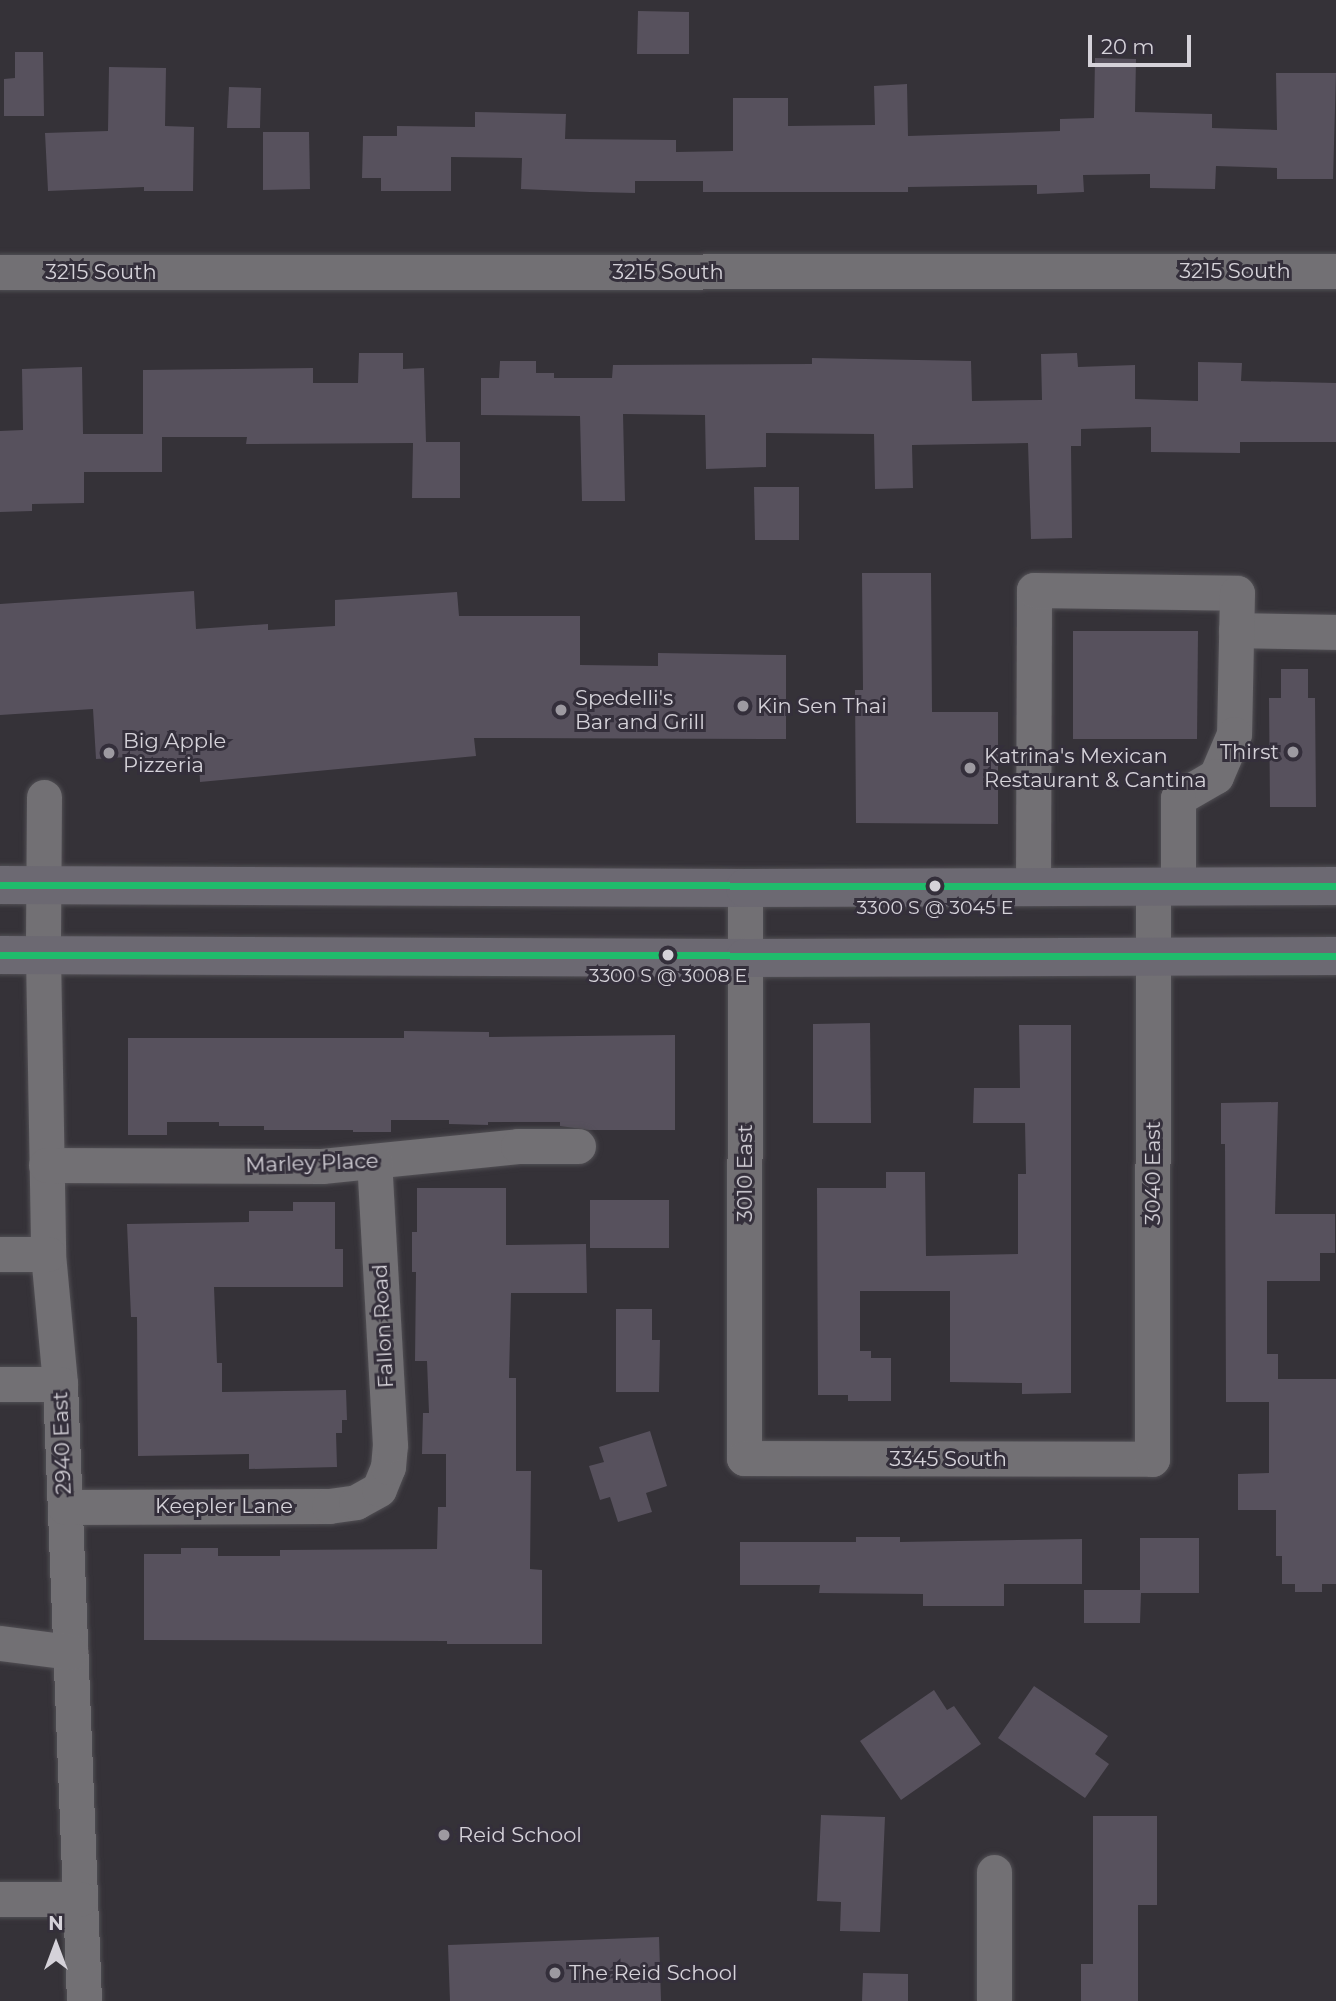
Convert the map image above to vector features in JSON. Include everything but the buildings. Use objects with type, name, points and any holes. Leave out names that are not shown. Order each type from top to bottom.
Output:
[{"type":"main road","points":[[0,886],[1336,886]]},
{"type":"main road","points":[[0,955],[745,958],[1336,956]]},
{"type":"street","name":"3215 South","points":[[0,272],[1336,271]]},
{"type":"street","points":[[1033,887],[1034,590],[1237,593],[1236,630],[1336,632]]},
{"type":"street","name":"3040 East","points":[[1152,1459],[1153,955],[1166,887],[1178,798],[1216,776],[1234,734],[1236,630]]},
{"type":"street","name":"2940 East","points":[[44,797],[43,955],[48,1254],[60,1384],[84,2001]]},
{"type":"street","name":"3010 East","points":[[744,1458],[745,888]]},
{"type":"street","name":"Marley Place","points":[[46,1165],[322,1166],[517,1146],[578,1146]]},
{"type":"street","name":"Fallon Road","points":[[374,1162],[390,1445],[388,1468],[379,1489]]},
{"type":"street","points":[[0,1254],[48,1254]]},
{"type":"street","points":[[0,1384],[60,1384]]},
{"type":"street","name":"3345 South","points":[[744,1458],[1152,1459]]},
{"type":"street","name":"Keepler Lane","points":[[65,1507],[329,1506],[356,1502],[379,1489]]},
{"type":"street","points":[[0,1643],[70,1652]]},
{"type":"street","points":[[994,1872],[995,2001]]},
{"type":"street","points":[[0,1899],[80,1899]]},
{"type":"transit line","points":[[0,885],[1336,886]]},
{"type":"transit line","points":[[0,955],[1336,956]]},
{"type":"place","name":"Kin Sen Thai","points":[[743,706]]},
{"type":"place","name":"Spedelli's Bar and Grill","points":[[561,710]]},
{"type":"place","name":"Thirst","points":[[1293,752]]},
{"type":"place","name":"Big Apple Pizzeria","points":[[109,753]]},
{"type":"place","name":"Katrina's Mexican Restaurant & Cantina","points":[[970,768]]},
{"type":"place","name":"3300 S @ 3045 E","points":[[935,886]]},
{"type":"place","name":"3300 S @ 3008 E","points":[[668,955]]},
{"type":"place","name":"Reid School","points":[[444,1835]]},
{"type":"place","name":"The Reid School","points":[[555,1973]]}]
